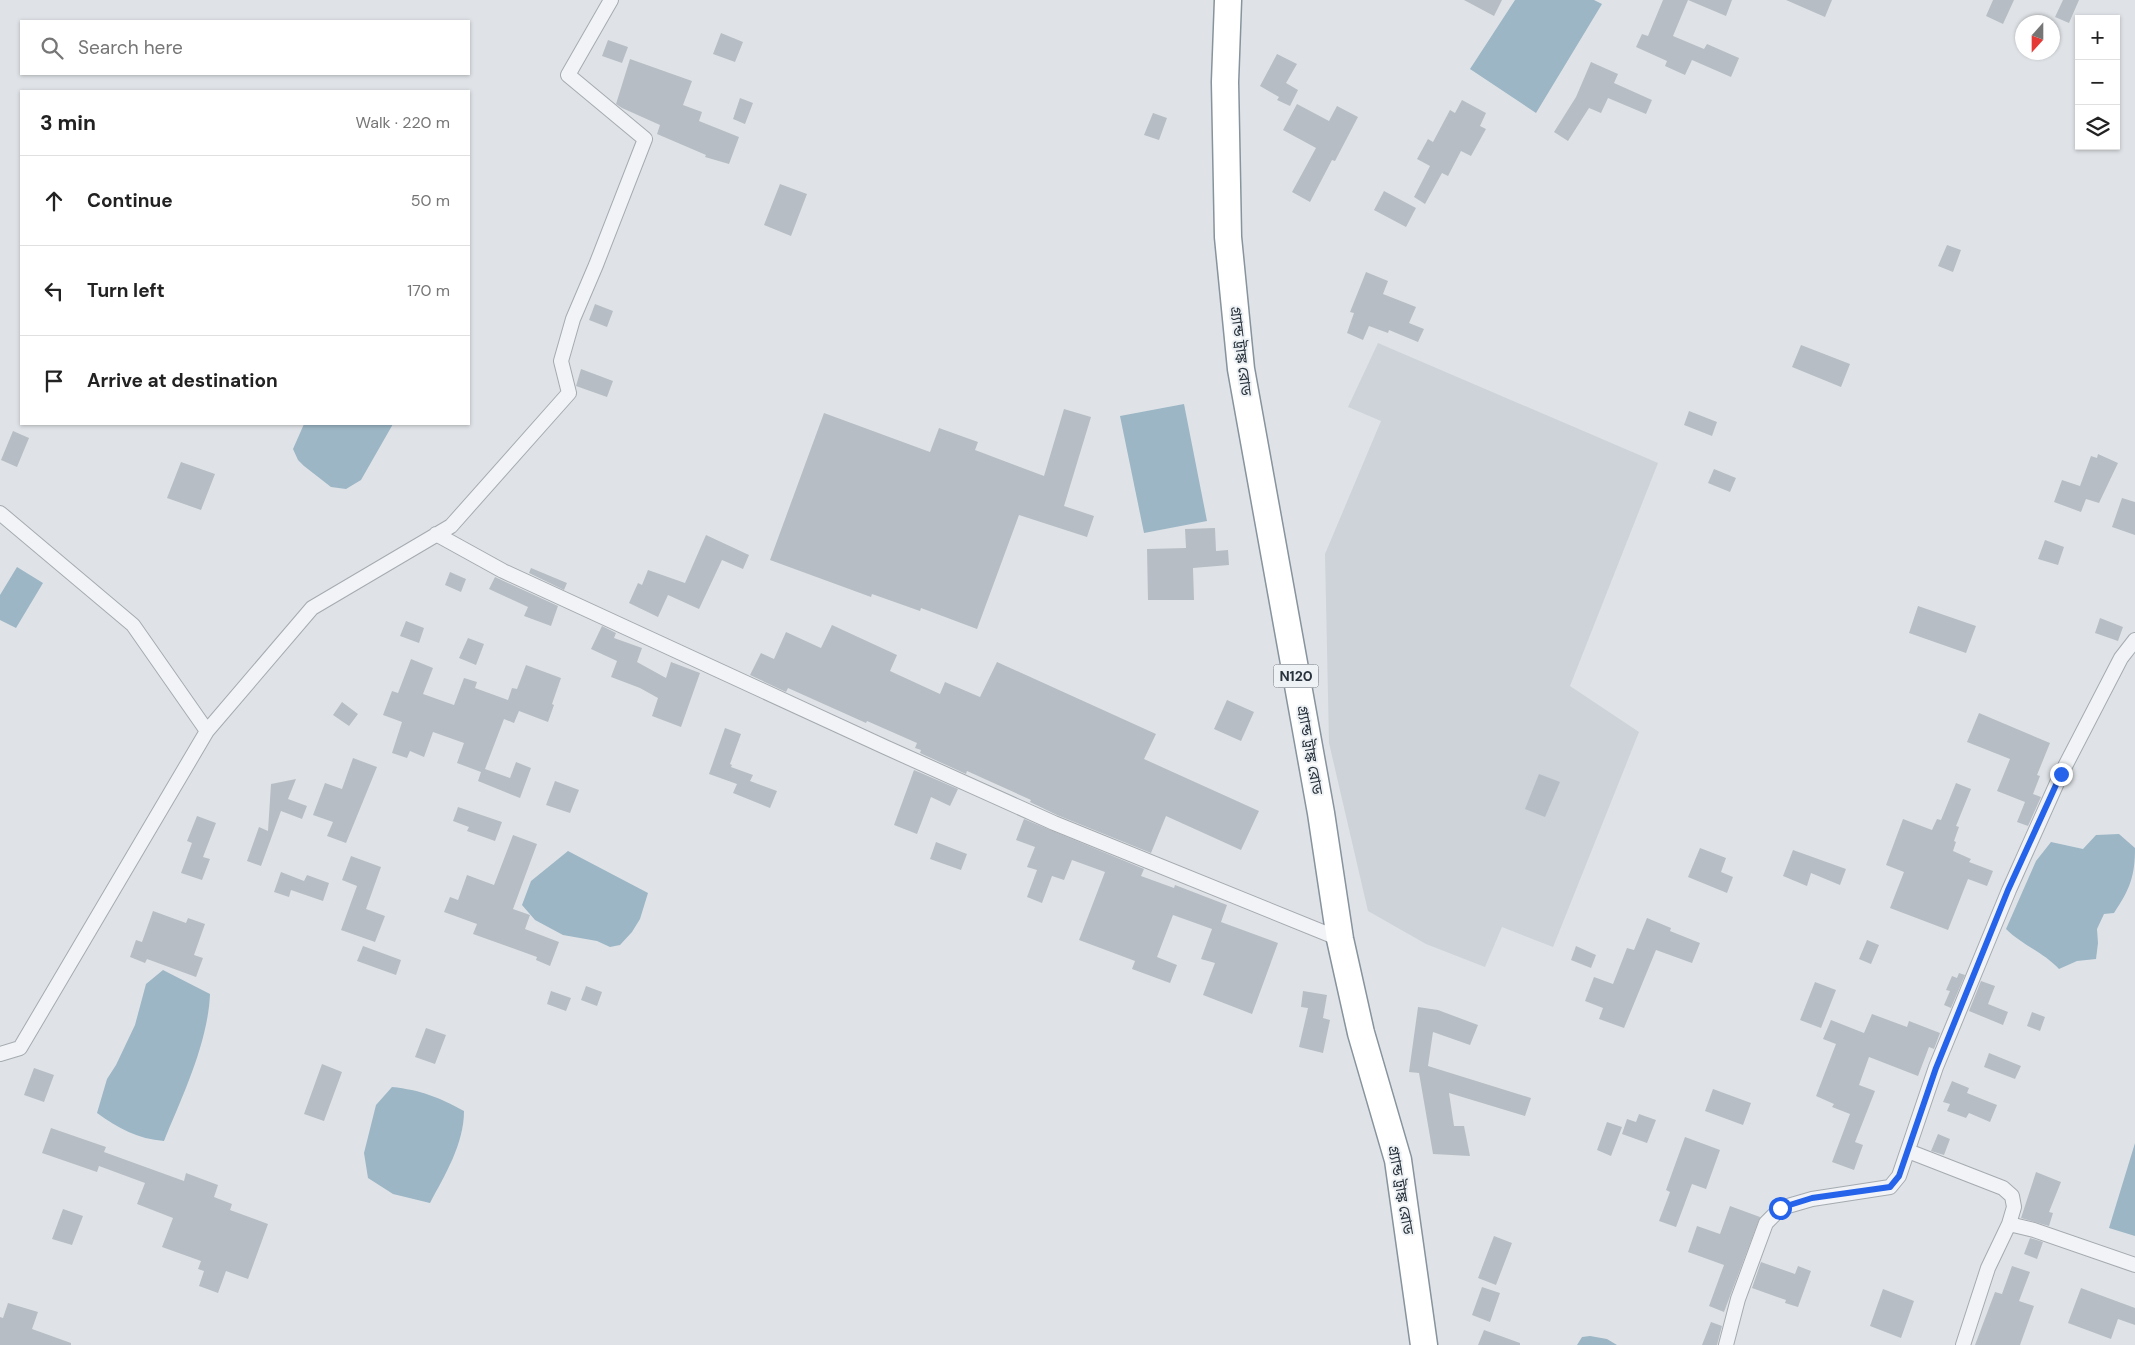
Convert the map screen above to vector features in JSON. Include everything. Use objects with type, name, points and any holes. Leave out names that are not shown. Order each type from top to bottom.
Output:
[{"type":"highway","name":"গ্র্যান্ড ট্রাঙ্ক রোড","points":[[1228,0],[1225,82],[1228,237],[1241,369],[1321,812],[1340,939],[1361,1033],[1398,1160],[1424,1345]]},
{"type":"street","points":[[0,1054],[20,1048],[208,731],[312,608],[451,526],[569,393],[561,361],[573,319],[596,265],[644,139],[568,75],[611,0]]},
{"type":"street","points":[[0,513],[133,625],[208,731]]},
{"type":"street","points":[[436,534],[503,571],[598,616],[1054,823],[1340,939]]},
{"type":"street","points":[[1726,1345],[1738,1299],[1766,1223],[1780,1208],[1812,1198],[1890,1187],[1899,1176],[1936,1068],[2008,890],[2061,774],[2121,658],[2135,640]]},
{"type":"street","points":[[1908,1151],[2003,1188],[2012,1196],[2014,1207],[2009,1224],[1988,1268],[1963,1345]]},
{"type":"street","points":[[2009,1224],[2034,1230],[2135,1265]]},
{"type":"shaded area","points":[[1378,343],[1658,463],[1570,686],[1639,732],[1553,947],[1502,927],[1485,967],[1426,944],[1368,911],[1329,743],[1325,554],[1381,421],[1348,407]]},
{"type":"water","points":[[1515,0],[1594,0],[1602,4],[1536,113],[1470,69]]},
{"type":"water","points":[[1184,404],[1207,521],[1144,533],[1120,416]]},
{"type":"water","points":[[304,425],[392,425],[361,480],[346,489],[331,487],[298,460],[293,449]]},
{"type":"water","points":[[17,567],[43,583],[16,628],[0,620],[0,595]]},
{"type":"water","points":[[2119,834],[2135,848],[2133,875],[2128,889],[2114,913],[2104,914],[2097,929],[2096,959],[2077,961],[2059,969],[2006,929],[2036,861],[2051,842],[2083,849],[2096,835]]},
{"type":"water","points":[[568,851],[648,893],[640,919],[632,932],[620,945],[610,947],[597,941],[563,935],[535,920],[522,905],[531,881]]},
{"type":"water","points":[[163,970],[210,994],[208,1013],[199,1050],[186,1088],[164,1141],[146,1138],[129,1132],[97,1113],[107,1079],[116,1065],[135,1025],[146,984]]},
{"type":"water","points":[[392,1087],[429,1095],[464,1111],[461,1135],[457,1147],[430,1203],[393,1194],[368,1178],[364,1153],[376,1105]]},
{"type":"water","points":[[2135,1143],[2135,1236],[2109,1228]]},
{"type":"water","points":[[1590,1336],[1607,1339],[1617,1345],[1577,1345],[1582,1337]]},
{"type":"building","points":[[1464,0],[1502,0],[1494,16]]},
{"type":"building","points":[[1663,0],[1688,0],[1673,36],[1704,49],[1707,44],[1739,58],[1731,77],[1692,60],[1685,75],[1665,66],[1667,61],[1636,47],[1642,34],[1648,36]]},
{"type":"building","points":[[1688,0],[1732,0],[1726,16]]},
{"type":"building","points":[[1786,0],[1832,0],[1825,17]]},
{"type":"building","points":[[1993,0],[2014,0],[2003,24],[1986,16]]},
{"type":"building","points":[[2063,0],[2079,0],[2069,23],[2060,19],[2060,15],[2056,15]]},
{"type":"building","points":[[721,33],[743,42],[735,62],[713,54]]},
{"type":"building","points":[[608,40],[628,47],[622,63],[602,56]]},
{"type":"building","points":[[1277,54],[1297,64],[1286,83],[1298,90],[1290,106],[1277,100],[1279,97],[1260,86]]},
{"type":"building","points":[[630,59],[692,81],[683,105],[702,112],[699,121],[739,137],[729,164],[705,157],[706,155],[657,134],[660,125],[616,104]]},
{"type":"building","points":[[1591,62],[1618,74],[1614,83],[1652,100],[1646,114],[1608,98],[1601,113],[1589,108],[1568,141],[1554,132],[1576,97]]},
{"type":"building","points":[[740,98],[753,103],[745,124],[733,119]]},
{"type":"building","points":[[1462,100],[1486,113],[1480,126],[1486,129],[1471,156],[1461,151],[1448,176],[1442,173],[1425,204],[1414,197],[1430,166],[1417,159],[1428,139],[1433,142],[1450,110],[1455,113]]},
{"type":"building","points":[[1297,104],[1329,121],[1337,106],[1358,117],[1335,161],[1332,160],[1310,202],[1292,192],[1316,148],[1283,130]]},
{"type":"building","points":[[1153,113],[1167,118],[1159,140],[1144,135]]},
{"type":"building","points":[[780,184],[807,194],[791,236],[764,225]]},
{"type":"building","points":[[1384,191],[1416,208],[1406,227],[1374,210]]},
{"type":"building","points":[[1947,245],[1961,250],[1953,272],[1938,266]]},
{"type":"building","points":[[1366,272],[1388,281],[1383,294],[1416,307],[1409,323],[1424,329],[1418,342],[1389,330],[1388,333],[1369,326],[1363,340],[1347,333],[1354,313],[1350,312]]},
{"type":"building","points":[[595,304],[613,311],[607,327],[589,320]]},
{"type":"building","points":[[1801,345],[1850,364],[1841,387],[1792,367]]},
{"type":"building","points":[[581,369],[613,381],[607,397],[576,386]]},
{"type":"building","points":[[1064,409],[1091,417],[1064,506],[1094,516],[1087,537],[1019,515],[977,629],[921,608],[920,611],[872,594],[871,597],[770,560],[824,413],[930,452],[939,428],[978,442],[975,450],[1044,476]]},
{"type":"building","points":[[1689,411],[1717,422],[1712,436],[1684,425]]},
{"type":"building","points":[[13,431],[29,438],[17,467],[1,460]]},
{"type":"building","points":[[2098,454],[2118,463],[2099,503],[2086,499],[2081,512],[2054,502],[2062,480],[2080,486],[2091,456],[2097,458]]},
{"type":"building","points":[[181,462],[215,474],[201,510],[167,498]]},
{"type":"building","points":[[1714,469],[1736,478],[1730,492],[1708,483]]},
{"type":"building","points":[[2122,498],[2135,502],[2135,535],[2112,527]]},
{"type":"building","points":[[1215,528],[1216,551],[1228,550],[1229,565],[1193,568],[1194,600],[1148,600],[1147,549],[1186,548],[1185,529]]},
{"type":"building","points":[[706,535],[749,555],[743,569],[722,560],[699,609],[668,595],[658,617],[629,603],[638,583],[642,585],[648,570],[685,583]]},
{"type":"building","points":[[2045,540],[2064,547],[2058,565],[2038,559]]},
{"type":"building","points":[[531,568],[567,583],[564,590],[529,573]]},
{"type":"building","points":[[450,572],[466,579],[461,592],[445,585]]},
{"type":"building","points":[[495,577],[558,606],[551,626],[524,616],[528,607],[489,589]]},
{"type":"building","points":[[1918,606],[1976,626],[1966,653],[1909,633]]},
{"type":"building","points":[[2100,618],[2123,627],[2118,641],[2095,633]]},
{"type":"building","points":[[406,621],[424,628],[419,643],[400,636]]},
{"type":"building","points":[[832,625],[897,655],[890,671],[940,694],[945,682],[980,697],[997,662],[1156,734],[1144,759],[1259,811],[1241,850],[1166,816],[1151,853],[1057,815],[1030,802],[1031,800],[967,771],[966,774],[920,753],[921,750],[915,748],[917,743],[867,721],[866,723],[788,688],[786,692],[750,675],[761,653],[774,659],[786,632],[821,648]]},
{"type":"building","points":[[602,626],[616,633],[614,638],[642,648],[637,662],[666,678],[671,662],[700,673],[681,727],[652,716],[658,698],[640,688],[611,677],[617,661],[591,649]]},
{"type":"building","points":[[468,638],[484,644],[476,665],[459,658]]},
{"type":"building","points":[[411,659],[433,668],[423,694],[454,705],[464,678],[477,682],[475,688],[508,700],[512,688],[517,689],[526,665],[561,678],[548,722],[519,711],[514,723],[504,719],[485,769],[510,778],[516,762],[531,768],[520,798],[478,781],[481,772],[457,763],[464,743],[433,732],[424,757],[410,751],[407,758],[392,753],[402,722],[383,715],[392,691],[398,693]]},
{"type":"building","points":[[1227,700],[1254,712],[1241,741],[1214,729]]},
{"type":"building","points":[[342,702],[358,714],[349,726],[333,715]]},
{"type":"building","points":[[1979,713],[2050,743],[2037,775],[2040,776],[2033,794],[2041,797],[2028,826],[2017,822],[2025,802],[1997,791],[2010,759],[1967,742]]},
{"type":"building","points":[[725,728],[741,734],[730,764],[732,765],[731,767],[753,775],[750,781],[777,791],[770,808],[733,793],[737,784],[709,774]]},
{"type":"building","points":[[353,758],[377,767],[346,843],[327,836],[333,822],[313,815],[325,783],[342,789]]},
{"type":"building","points":[[914,770],[958,789],[950,806],[931,797],[917,834],[894,825]]},
{"type":"building","points":[[1539,774],[1560,782],[1545,817],[1525,809]]},
{"type":"building","points":[[296,779],[288,799],[307,806],[302,819],[281,811],[261,866],[247,861],[259,827],[268,831],[271,784]]},
{"type":"building","points":[[555,781],[579,790],[570,813],[546,805]]},
{"type":"building","points":[[1956,783],[1971,789],[1956,826],[1959,827],[1953,851],[1971,859],[1969,862],[1993,871],[1987,886],[1968,879],[1948,930],[1890,908],[1904,872],[1886,865],[1903,819],[1932,830],[1937,819],[1941,820]]},
{"type":"building","points":[[458,807],[502,822],[495,841],[467,831],[469,827],[453,821]]},
{"type":"building","points":[[197,816],[216,823],[203,857],[210,859],[202,880],[181,873],[192,843],[187,841]]},
{"type":"building","points":[[1024,819],[1144,869],[1141,876],[1174,888],[1175,885],[1227,905],[1221,922],[1278,943],[1252,1014],[1203,995],[1215,963],[1201,959],[1212,929],[1173,915],[1157,957],[1177,965],[1170,983],[1132,969],[1135,961],[1079,940],[1105,872],[1072,860],[1064,880],[1052,876],[1042,903],[1027,897],[1037,870],[1027,867],[1035,847],[1016,840]]},
{"type":"building","points":[[513,835],[537,844],[513,909],[530,915],[525,929],[559,942],[550,966],[536,960],[537,957],[473,934],[477,924],[444,912],[450,897],[458,900],[467,875],[494,885]]},
{"type":"building","points":[[936,842],[967,854],[961,870],[930,859]]},
{"type":"building","points":[[1700,848],[1726,858],[1721,872],[1733,877],[1727,893],[1688,877]]},
{"type":"building","points":[[1793,850],[1846,869],[1840,885],[1811,873],[1807,886],[1783,876]]},
{"type":"building","points":[[351,856],[381,867],[366,909],[385,916],[375,942],[341,930],[357,886],[342,880]]},
{"type":"building","points":[[281,872],[304,881],[307,875],[329,883],[323,901],[291,890],[289,897],[274,892]]},
{"type":"building","points":[[153,911],[186,923],[188,918],[205,924],[194,955],[203,958],[196,977],[147,959],[145,963],[130,957],[136,940],[142,942]]},
{"type":"building","points":[[1647,918],[1671,928],[1670,931],[1700,943],[1692,963],[1656,950],[1624,1028],[1599,1019],[1603,1008],[1585,1001],[1594,977],[1613,984],[1627,948],[1634,950]]},
{"type":"building","points":[[1867,940],[1879,945],[1871,964],[1859,959]]},
{"type":"building","points":[[363,946],[401,960],[396,975],[357,961]]},
{"type":"building","points":[[1576,946],[1596,955],[1591,968],[1571,960]]},
{"type":"building","points":[[1959,973],[1965,975],[1951,1008],[1944,1005],[1950,991],[1946,990],[1952,976],[1957,978]]},
{"type":"building","points":[[1981,981],[1995,986],[1988,1004],[2008,1012],[2003,1025],[1969,1011]]},
{"type":"building","points":[[1815,982],[1836,990],[1821,1028],[1800,1020]]},
{"type":"building","points":[[586,986],[602,992],[597,1006],[581,1000]]},
{"type":"building","points":[[551,991],[571,998],[566,1011],[547,1004]]},
{"type":"building","points":[[1303,991],[1327,995],[1323,1018],[1330,1020],[1323,1053],[1299,1047],[1308,1008],[1301,1007]]},
{"type":"building","points":[[1418,1007],[1438,1010],[1478,1025],[1470,1045],[1433,1032],[1428,1066],[1531,1098],[1525,1116],[1449,1093],[1454,1126],[1464,1126],[1470,1156],[1433,1154],[1419,1073],[1409,1072]]},
{"type":"building","points":[[2032,1012],[2045,1017],[2040,1031],[2027,1026]]},
{"type":"building","points":[[1872,1014],[1907,1027],[1909,1021],[1940,1033],[1934,1049],[1929,1047],[1918,1076],[1869,1057],[1859,1085],[1875,1091],[1855,1142],[1863,1145],[1854,1170],[1832,1162],[1850,1114],[1832,1107],[1834,1104],[1816,1096],[1836,1044],[1823,1039],[1831,1020],[1864,1033]]},
{"type":"building","points":[[426,1028],[446,1035],[435,1064],[415,1057]]},
{"type":"building","points":[[1989,1053],[2021,1066],[2015,1079],[1984,1067]]},
{"type":"building","points":[[322,1064],[342,1072],[324,1121],[304,1114]]},
{"type":"building","points":[[34,1068],[54,1075],[44,1102],[24,1095]]},
{"type":"building","points":[[1952,1081],[1969,1088],[1967,1093],[1997,1105],[1990,1122],[1969,1113],[1966,1118],[1947,1111],[1950,1104],[1943,1102]]},
{"type":"building","points":[[1713,1089],[1751,1103],[1743,1125],[1705,1111]]},
{"type":"building","points":[[1639,1114],[1656,1120],[1647,1143],[1622,1134],[1627,1119],[1636,1122]]},
{"type":"building","points":[[1607,1122],[1622,1127],[1611,1156],[1597,1150]]},
{"type":"building","points":[[51,1128],[106,1147],[104,1152],[184,1181],[186,1173],[218,1185],[214,1197],[232,1204],[230,1210],[268,1224],[248,1279],[226,1271],[218,1293],[199,1286],[204,1271],[198,1269],[201,1261],[162,1247],[173,1218],[137,1204],[145,1183],[99,1166],[97,1172],[42,1153]]},
{"type":"building","points":[[1938,1134],[1950,1139],[1944,1155],[1931,1151]]},
{"type":"building","points":[[1685,1137],[1720,1150],[1706,1189],[1692,1184],[1676,1227],[1659,1221],[1670,1192],[1666,1190]]},
{"type":"building","points":[[2036,1172],[2061,1182],[2049,1212],[2053,1213],[2049,1226],[2021,1218]]},
{"type":"building","points":[[1730,1206],[1760,1217],[1724,1312],[1709,1306],[1724,1265],[1688,1252],[1697,1226],[1720,1234]]},
{"type":"building","points":[[63,1209],[83,1216],[72,1245],[52,1239]]},
{"type":"building","points":[[1494,1236],[1512,1243],[1496,1285],[1478,1278]]},
{"type":"building","points":[[2030,1238],[2043,1242],[2037,1259],[2024,1254]]},
{"type":"building","points":[[1761,1262],[1795,1274],[1798,1266],[1811,1271],[1798,1307],[1785,1303],[1786,1300],[1752,1288]]},
{"type":"building","points":[[2012,1266],[2030,1272],[2019,1301],[2034,1306],[2020,1345],[1975,1345],[1995,1292],[2002,1294]]},
{"type":"building","points":[[1482,1287],[1500,1293],[1490,1322],[1472,1315]]},
{"type":"building","points":[[2081,1288],[2135,1308],[2135,1325],[2118,1319],[2111,1339],[2068,1323]]},
{"type":"building","points":[[1883,1289],[1914,1301],[1901,1338],[1870,1326]]},
{"type":"building","points":[[8,1303],[38,1312],[32,1329],[71,1343],[71,1345],[0,1345],[0,1317],[3,1318]]},
{"type":"building","points":[[1711,1322],[1722,1326],[1717,1345],[1702,1345]]},
{"type":"building","points":[[1484,1330],[1520,1343],[1520,1345],[1478,1345]]},
{"type":"route","points":[[1780,1208],[1812,1198],[1890,1187],[1899,1176],[1936,1068],[2008,890],[2061,774]]}]
